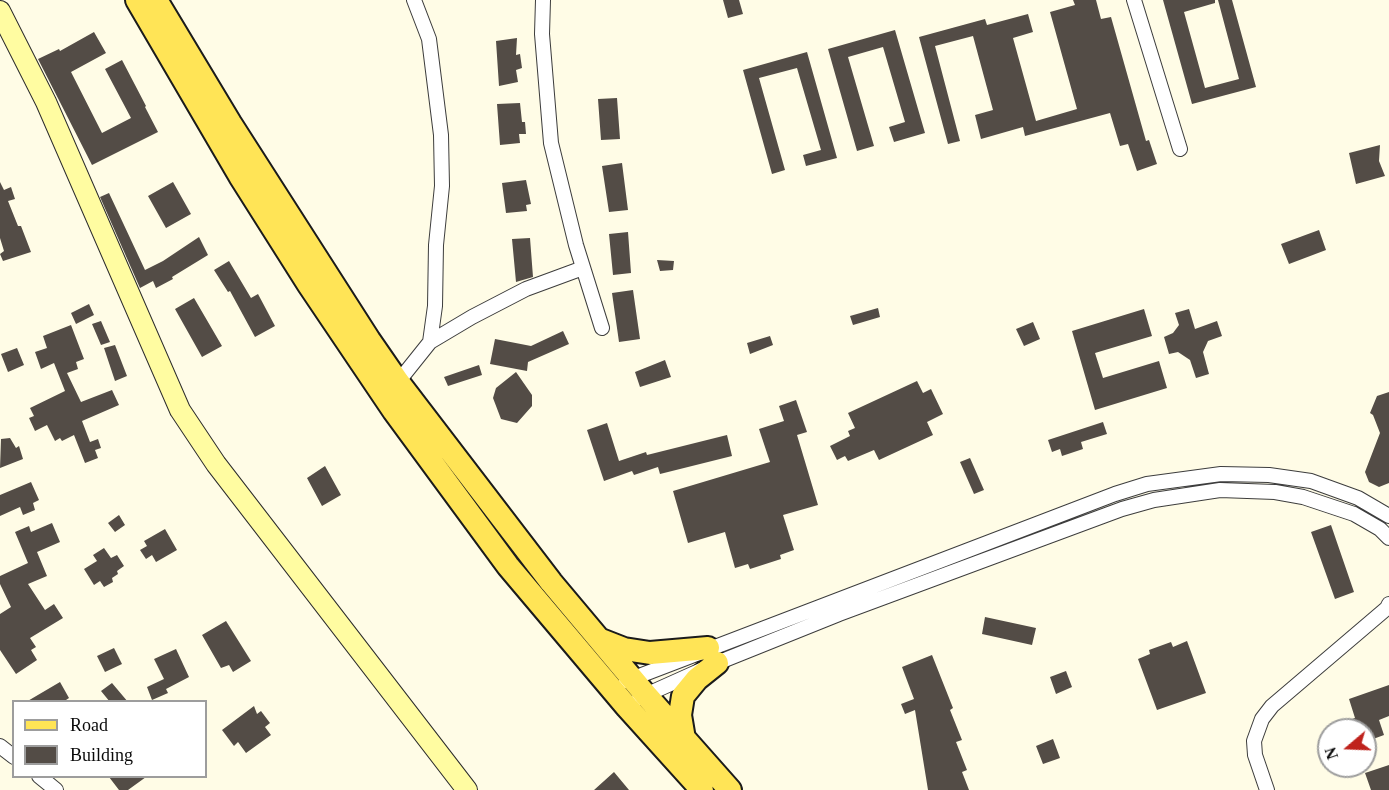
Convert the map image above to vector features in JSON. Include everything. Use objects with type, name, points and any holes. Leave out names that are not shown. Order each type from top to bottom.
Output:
[{"type":"main road","points":[[137,0],[240,176],[309,285],[394,411],[508,566],[629,692],[684,739],[730,790]]},
{"type":"main road","points":[[156,0],[255,163],[398,382],[477,488],[598,638],[629,692],[702,790]]},
{"type":"main road","points":[[598,638],[624,649],[650,653],[713,656]]},
{"type":"main road","points":[[684,739],[680,715],[683,696],[713,656]]},
{"type":"street","points":[[414,0],[429,39],[441,135],[442,186],[436,245],[435,306],[430,342]]},
{"type":"street","points":[[543,0],[542,34],[551,143],[583,268],[602,328]]},
{"type":"street","points":[[1134,0],[1180,149]]},
{"type":"street","points":[[0,11],[46,102],[180,410],[216,464],[467,790]]},
{"type":"street","points":[[398,382],[430,342],[526,289],[583,268]]},
{"type":"street","points":[[629,692],[1114,494],[1147,484],[1221,474],[1269,475],[1311,482],[1358,498],[1389,516]]},
{"type":"street","points":[[629,692],[713,656],[839,614],[1122,509],[1164,498],[1220,490],[1275,492],[1303,497],[1354,514],[1380,529],[1389,538]]},
{"type":"street","points":[[1267,790],[1255,755],[1254,741],[1262,719],[1272,706],[1388,607]]},
{"type":"street","points":[[0,746],[12,755]]},
{"type":"street","points":[[40,778],[56,790]]},
{"type":"building","points":[[723,0],[739,0],[743,14],[728,18]]},
{"type":"building","points":[[1073,0],[1096,0],[1101,19],[1111,17],[1146,141],[1149,140],[1157,164],[1137,171],[1128,144],[1120,146],[1110,113],[1025,136],[1023,127],[981,139],[975,115],[993,110],[973,36],[935,46],[960,141],[948,144],[919,37],[985,19],[987,25],[1028,14],[1033,32],[1013,38],[1036,121],[1077,109],[1050,12],[1075,5]]},
{"type":"building","points":[[1163,0],[1215,0],[1215,3],[1184,12],[1205,88],[1239,79],[1218,0],[1232,0],[1256,87],[1192,104]]},
{"type":"building","points":[[895,30],[925,133],[894,142],[889,127],[905,122],[883,47],[848,57],[874,146],[857,151],[828,49]]},
{"type":"building","points":[[94,32],[106,53],[71,72],[102,133],[131,118],[105,69],[122,60],[158,132],[92,165],[38,59],[59,49],[60,51]]},
{"type":"building","points":[[517,38],[516,55],[520,54],[522,68],[516,70],[518,82],[499,86],[496,41]]},
{"type":"building","points":[[807,52],[837,158],[806,166],[803,155],[821,150],[797,68],[759,78],[785,170],[772,174],[743,70]]},
{"type":"building","points":[[617,98],[620,139],[601,140],[598,99]]},
{"type":"building","points":[[520,103],[526,134],[519,134],[520,143],[500,145],[497,104]]},
{"type":"building","points":[[1380,145],[1379,161],[1385,176],[1356,184],[1349,153]]},
{"type":"building","points":[[622,163],[628,210],[609,212],[602,166]]},
{"type":"building","points":[[526,180],[531,204],[526,205],[527,211],[506,213],[502,183]]},
{"type":"building","points":[[0,182],[4,190],[11,187],[15,199],[8,201],[31,252],[3,261],[0,254],[4,251],[0,238]]},
{"type":"building","points":[[173,182],[191,214],[166,228],[148,196]]},
{"type":"building","points":[[109,193],[145,270],[199,237],[208,255],[156,288],[153,281],[140,288],[100,197]]},
{"type":"building","points":[[1319,230],[1326,250],[1289,264],[1281,244]]},
{"type":"building","points":[[628,232],[631,273],[613,275],[609,234]]},
{"type":"building","points":[[530,238],[533,277],[516,282],[512,239]]},
{"type":"building","points":[[657,260],[674,261],[673,270],[660,271]]},
{"type":"building","points":[[229,261],[251,298],[258,294],[275,326],[255,337],[230,291],[228,292],[214,270]]},
{"type":"building","points":[[633,290],[640,339],[619,342],[612,293]]},
{"type":"building","points":[[194,298],[222,346],[202,357],[175,309]]},
{"type":"building","points":[[89,304],[94,315],[76,324],[71,313]]},
{"type":"building","points":[[878,308],[880,317],[853,325],[850,316]]},
{"type":"building","points":[[1144,309],[1152,336],[1095,353],[1103,378],[1159,361],[1167,388],[1095,410],[1072,331]]},
{"type":"building","points":[[1189,309],[1195,329],[1217,321],[1222,336],[1208,341],[1203,352],[1209,374],[1196,378],[1190,360],[1178,352],[1169,354],[1164,337],[1173,333],[1179,325],[1175,313]]},
{"type":"building","points":[[101,321],[110,342],[101,345],[92,324]]},
{"type":"building","points":[[1033,322],[1040,339],[1024,346],[1016,329]]},
{"type":"building","points":[[71,325],[84,359],[76,362],[78,369],[67,373],[81,402],[112,390],[119,405],[82,421],[90,442],[98,439],[101,448],[95,450],[98,458],[85,463],[74,435],[62,441],[60,438],[55,441],[47,425],[35,431],[29,418],[34,416],[30,408],[65,391],[54,363],[41,369],[35,352],[47,348],[43,336]]},
{"type":"building","points":[[563,331],[569,344],[528,362],[527,371],[490,364],[495,339],[531,346]]},
{"type":"building","points":[[770,336],[773,345],[750,354],[747,343]]},
{"type":"building","points":[[115,345],[127,376],[115,381],[104,348]]},
{"type":"building","points":[[17,348],[24,365],[8,372],[1,354]]},
{"type":"building","points":[[665,360],[671,377],[640,387],[635,372]]},
{"type":"building","points":[[479,365],[482,375],[448,386],[444,377]]},
{"type":"building","points":[[516,372],[532,395],[532,406],[517,423],[501,419],[493,398],[496,388]]},
{"type":"building","points":[[917,381],[923,393],[931,389],[943,414],[927,422],[933,435],[879,460],[874,450],[848,461],[845,456],[837,460],[830,446],[850,436],[848,431],[855,428],[848,413]]},
{"type":"building","points":[[1389,392],[1389,483],[1379,487],[1369,482],[1365,472],[1380,433],[1370,413],[1377,396]]},
{"type":"building","points":[[796,400],[807,432],[797,435],[818,505],[783,515],[794,550],[780,555],[781,559],[750,569],[748,564],[735,568],[725,532],[688,543],[673,491],[770,462],[759,429],[784,421],[779,406]]},
{"type":"building","points":[[1103,422],[1107,434],[1081,442],[1083,449],[1062,456],[1060,449],[1052,452],[1048,440]]},
{"type":"building","points":[[607,423],[619,461],[646,452],[647,455],[727,435],[732,456],[660,474],[658,467],[634,475],[632,471],[604,481],[587,430]]},
{"type":"building","points":[[10,438],[16,448],[19,446],[23,459],[0,468],[1,439]]},
{"type":"building","points":[[970,458],[984,490],[974,494],[960,462]]},
{"type":"building","points":[[325,466],[341,495],[322,506],[307,478]]},
{"type":"building","points":[[31,482],[39,500],[33,503],[35,510],[23,515],[20,507],[0,516],[0,495]]},
{"type":"building","points":[[119,515],[125,525],[115,532],[108,523]]},
{"type":"building","points":[[52,523],[60,542],[37,552],[47,576],[28,584],[45,610],[54,604],[63,618],[30,638],[36,647],[31,650],[37,660],[16,674],[0,650],[0,614],[11,607],[0,584],[0,576],[28,563],[15,532],[29,526],[31,532]]},
{"type":"building","points":[[1331,525],[1354,592],[1335,599],[1311,532]]},
{"type":"building","points":[[165,529],[177,550],[156,562],[152,555],[146,559],[140,550],[147,546],[144,541]]},
{"type":"building","points":[[104,548],[111,558],[117,555],[124,566],[112,578],[113,582],[104,587],[100,581],[94,585],[84,569],[97,561],[93,555]]},
{"type":"building","points":[[985,617],[1036,628],[1032,645],[982,634]]},
{"type":"building","points":[[226,621],[251,661],[233,672],[229,665],[221,668],[202,635]]},
{"type":"building","points":[[1187,641],[1206,693],[1157,710],[1138,659],[1150,654],[1149,650],[1171,642],[1173,647]]},
{"type":"building","points":[[114,648],[122,664],[105,672],[97,656]]},
{"type":"building","points":[[176,649],[189,677],[166,689],[168,693],[152,700],[147,687],[164,679],[154,659]]},
{"type":"building","points":[[932,655],[953,708],[950,710],[962,740],[956,742],[967,770],[962,772],[969,790],[928,790],[915,710],[905,714],[901,704],[914,699],[902,667]]},
{"type":"building","points":[[1066,671],[1072,687],[1056,694],[1050,677]]},
{"type":"building","points":[[60,682],[69,698],[66,700],[29,700]]},
{"type":"building","points":[[112,683],[126,700],[108,700],[101,691]]},
{"type":"building","points":[[1389,685],[1389,716],[1379,720],[1384,735],[1377,738],[1377,718],[1355,718],[1349,699]]},
{"type":"building","points":[[254,706],[257,714],[261,711],[270,723],[265,727],[271,735],[246,753],[238,742],[234,746],[222,730]]},
{"type":"building","points":[[1053,739],[1060,758],[1043,764],[1036,746]]},
{"type":"building","points":[[1389,765],[1389,790],[1371,790],[1367,778],[1377,778],[1377,769]]},
{"type":"building","points":[[614,772],[629,790],[594,790]]},
{"type":"building","points":[[110,778],[145,778],[128,790],[119,790]]}]
